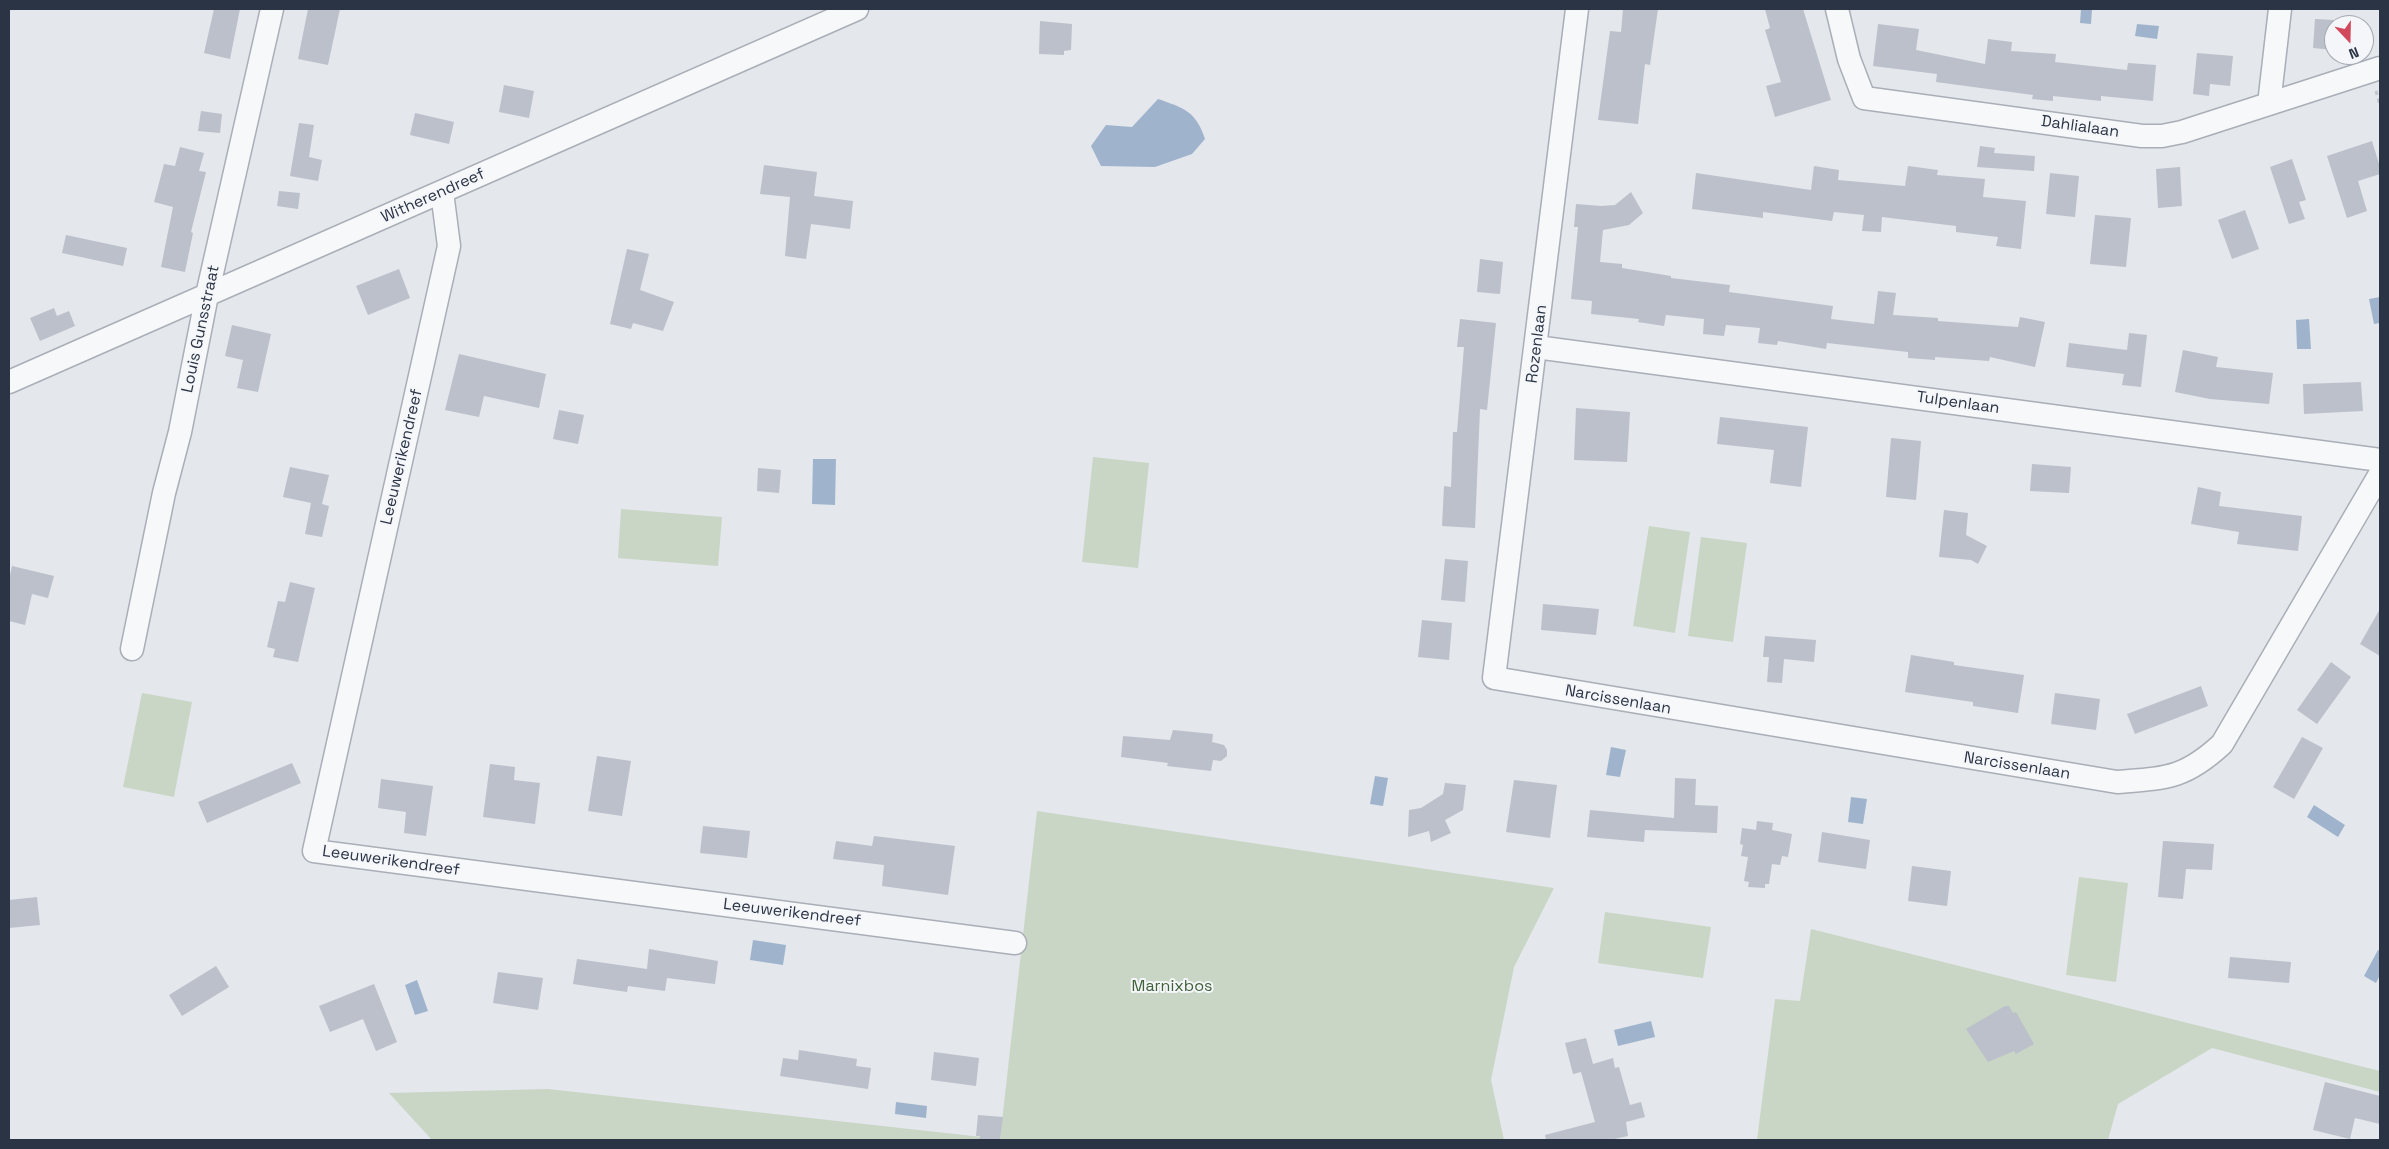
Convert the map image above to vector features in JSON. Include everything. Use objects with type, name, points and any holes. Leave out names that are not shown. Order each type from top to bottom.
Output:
[{"type":"street","name":"Louis Gunsstraat","points":[[132,649],[164,493],[180,432],[208,295],[272,9]]},
{"type":"street","name":"Witherendreef","points":[[9,382],[857,9]]},
{"type":"street","name":"Rozenlaan","points":[[1494,678],[1577,9]]},
{"type":"street","name":"Dahlialaan","points":[[1837,9],[1849,59],[1864,98],[2142,136],[2162,136],[2182,132],[2380,68]]},
{"type":"street","points":[[2269,104],[2280,9]]},
{"type":"street","name":"Leeuwerikendreef","points":[[442,192],[448,246],[314,851],[1015,943]]},
{"type":"street","name":"Tulpenlaan","points":[[1536,347],[2380,460]]},
{"type":"street","name":"Narcissenlaan","points":[[1494,678],[2117,782],[2166,778],[2188,771],[2201,763],[2222,744],[2380,474]]},
{"type":"green space","points":[[1093,457],[1149,463],[1138,568],[1082,562]]},
{"type":"green space","points":[[621,509],[722,517],[718,566],[618,558]]},
{"type":"green space","points":[[1649,526],[1690,532],[1675,633],[1633,626]]},
{"type":"green space","points":[[1701,537],[1747,543],[1733,642],[1688,636]]},
{"type":"green space","points":[[142,693],[192,702],[174,797],[123,787]]},
{"type":"green space","name":"Marnixbos","points":[[1037,811],[1554,888],[1514,967],[1491,1080],[1504,1140],[432,1140],[389,1093],[548,1089],[1000,1139]]},
{"type":"green space","points":[[2079,877],[2128,883],[2116,982],[2066,975]]},
{"type":"green space","points":[[1605,912],[1711,927],[1703,978],[1598,963]]},
{"type":"green space","points":[[1811,929],[2380,1071],[2380,1092],[2212,1048],[2118,1104],[2108,1140],[1757,1140],[1775,999],[1800,1001]]},
{"type":"water","points":[[2081,9],[2092,9],[2091,24],[2080,23]]},
{"type":"water","points":[[2137,24],[2159,26],[2157,39],[2135,36]]},
{"type":"water","points":[[1158,99],[1182,108],[1193,116],[1198,122],[1205,139],[1192,154],[1155,167],[1101,166],[1091,146],[1106,125],[1132,127]]},
{"type":"water","points":[[2380,297],[2380,323],[2374,324],[2369,299]]},
{"type":"water","points":[[2309,319],[2311,349],[2297,349],[2296,320]]},
{"type":"water","points":[[813,459],[836,459],[835,505],[812,504]]},
{"type":"water","points":[[1611,747],[1626,750],[1620,777],[1606,775]]},
{"type":"water","points":[[1375,776],[1388,778],[1383,806],[1370,804]]},
{"type":"water","points":[[1851,797],[1867,799],[1863,824],[1848,822]]},
{"type":"water","points":[[2314,805],[2345,825],[2338,837],[2307,817]]},
{"type":"water","points":[[753,940],[786,945],[783,965],[750,960]]},
{"type":"water","points":[[2378,950],[2380,951],[2380,975],[2376,983],[2364,976]]},
{"type":"water","points":[[417,980],[428,1011],[415,1015],[405,985]]},
{"type":"water","points":[[1651,1021],[1655,1037],[1618,1046],[1614,1030]]},
{"type":"water","points":[[896,1102],[927,1106],[926,1118],[895,1114]]},
{"type":"building","points":[[214,9],[240,9],[230,59],[204,53]]},
{"type":"building","points":[[308,9],[340,9],[328,65],[298,59]]},
{"type":"building","points":[[1623,9],[1658,9],[1650,65],[1645,64],[1638,124],[1598,120],[1610,31],[1621,32]]},
{"type":"building","points":[[1765,9],[1803,9],[1831,100],[1775,117],[1766,86],[1781,82],[1765,30],[1770,28]]},
{"type":"building","points":[[2315,19],[2324,19],[2324,49],[2313,48]]},
{"type":"building","points":[[1040,21],[1072,24],[1071,50],[1064,51],[1064,55],[1039,54]]},
{"type":"building","points":[[1878,24],[1919,29],[1916,50],[1985,64],[1988,39],[2012,42],[2011,51],[2056,54],[2055,62],[2127,70],[2128,63],[2156,65],[2153,101],[2101,96],[2101,101],[2053,96],[2053,101],[2032,99],[2033,95],[1936,82],[1937,74],[1873,66]]},
{"type":"building","points":[[2197,53],[2233,56],[2230,86],[2210,84],[2209,96],[2193,94]]},
{"type":"building","points":[[504,85],[534,91],[529,118],[499,112]]},
{"type":"building","points":[[201,111],[222,114],[220,133],[198,131]]},
{"type":"building","points":[[415,113],[454,122],[449,144],[410,135]]},
{"type":"building","points":[[299,123],[314,125],[309,157],[322,160],[318,181],[290,176]]},
{"type":"building","points":[[2372,141],[2380,167],[2380,174],[2358,181],[2367,211],[2347,218],[2327,156]]},
{"type":"building","points":[[1980,146],[1995,148],[1994,153],[2035,156],[2034,171],[1977,167]]},
{"type":"building","points":[[180,147],[204,153],[199,171],[206,172],[191,232],[193,233],[185,272],[161,267],[173,207],[154,202],[164,164],[175,166]]},
{"type":"building","points":[[2292,159],[2306,200],[2299,202],[2305,219],[2289,224],[2270,167]]},
{"type":"building","points":[[764,165],[817,172],[814,196],[853,201],[850,229],[811,224],[806,259],[785,256],[790,197],[760,194]]},
{"type":"building","points":[[1814,166],[1839,170],[1838,180],[1905,186],[1908,166],[1938,170],[1937,175],[1985,179],[1983,197],[2026,201],[2021,249],[1996,246],[1998,237],[1956,232],[1956,226],[1882,217],[1881,232],[1862,231],[1864,215],[1834,212],[1832,221],[1763,212],[1763,218],[1692,209],[1696,173],[1811,190]]},
{"type":"building","points":[[2180,167],[2182,206],[2158,208],[2156,169]]},
{"type":"building","points":[[2050,173],[2079,176],[2075,217],[2046,214]]},
{"type":"building","points":[[279,191],[300,193],[298,209],[277,206]]},
{"type":"building","points":[[1631,192],[1643,213],[1629,225],[1603,230],[1600,262],[1622,264],[1622,268],[1671,276],[1671,278],[1730,285],[1729,292],[1833,306],[1831,319],[1874,324],[1878,291],[1896,293],[1893,315],[1938,318],[1938,321],[2018,327],[2020,317],[2045,322],[2035,367],[1990,357],[1989,361],[1935,357],[1935,360],[1908,358],[1908,352],[1827,343],[1826,349],[1778,341],[1777,345],[1758,343],[1760,328],[1726,325],[1724,336],[1703,334],[1704,319],[1666,315],[1664,326],[1638,322],[1639,319],[1591,314],[1592,301],[1571,299],[1578,227],[1574,227],[1576,204],[1615,205]]},
{"type":"building","points":[[2245,210],[2259,249],[2232,259],[2218,220]]},
{"type":"building","points":[[2095,215],[2131,218],[2126,267],[2090,264]]},
{"type":"building","points":[[66,235],[127,248],[123,266],[62,253]]},
{"type":"building","points":[[627,249],[649,254],[640,290],[674,302],[663,331],[633,323],[631,329],[610,324]]},
{"type":"building","points":[[1480,259],[1503,262],[1500,294],[1477,292]]},
{"type":"building","points":[[399,269],[410,298],[368,315],[356,286]]},
{"type":"building","points":[[54,308],[57,316],[69,311],[75,326],[40,341],[30,318]]},
{"type":"building","points":[[1460,319],[1496,323],[1487,410],[1480,409],[1475,528],[1442,526],[1444,486],[1451,487],[1453,432],[1457,432],[1464,347],[1457,347]]},
{"type":"building","points":[[232,325],[271,334],[258,392],[237,388],[243,360],[225,356]]},
{"type":"building","points":[[2129,333],[2147,335],[2141,387],[2122,385],[2124,374],[2066,367],[2069,343],[2127,350]]},
{"type":"building","points":[[2183,350],[2218,357],[2216,367],[2273,373],[2269,404],[2210,399],[2175,392]]},
{"type":"building","points":[[459,354],[546,374],[539,408],[484,396],[479,417],[445,410]]},
{"type":"building","points":[[2361,382],[2363,411],[2304,414],[2303,384]]},
{"type":"building","points":[[1576,408],[1630,412],[1627,462],[1574,460]]},
{"type":"building","points":[[559,410],[584,415],[578,444],[553,439]]},
{"type":"building","points":[[1720,417],[1808,427],[1801,487],[1770,483],[1774,450],[1717,444]]},
{"type":"building","points":[[1891,438],[1921,441],[1916,500],[1886,497]]},
{"type":"building","points":[[2032,464],[2071,467],[2069,493],[2030,491]]},
{"type":"building","points":[[290,467],[329,475],[322,504],[329,506],[322,537],[305,534],[311,503],[283,497]]},
{"type":"building","points":[[758,468],[781,470],[779,493],[757,491]]},
{"type":"building","points":[[2198,487],[2221,492],[2219,506],[2302,516],[2298,551],[2237,544],[2239,532],[2191,524]]},
{"type":"building","points":[[1944,510],[1968,513],[1966,535],[1987,546],[1978,564],[1971,560],[1939,557]]},
{"type":"building","points":[[1445,559],[1468,561],[1465,602],[1441,600]]},
{"type":"building","points":[[12,566],[54,576],[48,598],[32,594],[25,625],[9,621],[9,580]]},
{"type":"building","points":[[290,582],[315,588],[298,662],[273,657],[275,649],[267,647],[278,601],[285,602]]},
{"type":"building","points":[[1543,604],[1599,609],[1596,635],[1541,630]]},
{"type":"building","points":[[2380,609],[2380,656],[2360,644]]},
{"type":"building","points":[[1422,620],[1452,623],[1449,660],[1418,657]]},
{"type":"building","points":[[1765,636],[1816,640],[1814,662],[1784,659],[1782,683],[1767,682],[1769,657],[1763,657]]},
{"type":"building","points":[[1911,655],[1954,662],[1954,665],[2024,675],[2018,713],[1973,706],[1973,702],[1905,692]]},
{"type":"building","points":[[2331,662],[2351,677],[2317,724],[2297,710]]},
{"type":"building","points":[[2201,686],[2208,706],[2135,734],[2127,714]]},
{"type":"building","points":[[2055,693],[2100,699],[2096,730],[2051,724]]},
{"type":"building","points":[[1173,730],[1213,734],[1212,742],[1224,745],[1227,750],[1227,756],[1221,761],[1213,760],[1211,771],[1167,766],[1168,763],[1121,757],[1123,736],[1170,740]]},
{"type":"building","points":[[2302,737],[2323,748],[2294,799],[2273,787]]},
{"type":"building","points":[[597,756],[631,761],[622,816],[588,811]]},
{"type":"building","points":[[292,763],[301,783],[207,823],[198,802]]},
{"type":"building","points":[[490,764],[515,767],[514,780],[540,783],[535,824],[483,817]]},
{"type":"building","points":[[1675,778],[1696,779],[1695,805],[1718,806],[1717,833],[1645,830],[1644,842],[1587,837],[1590,810],[1674,818]]},
{"type":"building","points":[[381,779],[433,786],[426,836],[404,833],[406,812],[378,808]]},
{"type":"building","points":[[1514,780],[1557,785],[1550,838],[1506,832]]},
{"type":"building","points":[[1445,783],[1466,785],[1463,810],[1445,820],[1451,833],[1431,842],[1429,831],[1408,837],[1409,810],[1421,808],[1443,794]]},
{"type":"building","points":[[1757,821],[1773,823],[1772,830],[1792,834],[1788,857],[1782,856],[1780,865],[1772,864],[1769,884],[1765,884],[1765,888],[1748,887],[1749,882],[1744,881],[1748,857],[1741,856],[1743,845],[1740,844],[1742,828],[1756,830]]},
{"type":"building","points":[[703,826],[750,831],[747,858],[700,853]]},
{"type":"building","points":[[1822,832],[1870,840],[1866,869],[1818,862]]},
{"type":"building","points":[[874,836],[955,846],[948,895],[882,886],[884,865],[833,859],[836,841],[872,846]]},
{"type":"building","points":[[2163,841],[2214,844],[2212,870],[2186,869],[2183,899],[2158,897]]},
{"type":"building","points":[[1912,866],[1951,871],[1947,906],[1908,901]]},
{"type":"building","points":[[37,897],[40,925],[9,928],[9,900]]},
{"type":"building","points":[[649,949],[718,961],[715,984],[667,978],[665,991],[628,986],[627,992],[573,984],[577,959],[647,969]]},
{"type":"building","points":[[2230,957],[2291,962],[2289,983],[2228,978]]},
{"type":"building","points":[[216,966],[229,987],[182,1016],[169,995]]},
{"type":"building","points":[[498,972],[543,978],[538,1010],[493,1003]]},
{"type":"building","points":[[374,984],[397,1042],[376,1051],[363,1019],[330,1032],[319,1006]]},
{"type":"building","points":[[2005,1006],[2009,1006],[2013,1013],[2016,1012],[2034,1044],[2016,1054],[2014,1051],[1988,1062],[1966,1029]]},
{"type":"building","points":[[1586,1038],[1593,1064],[1613,1058],[1615,1068],[1619,1067],[1630,1105],[1641,1102],[1645,1117],[1626,1122],[1628,1136],[1610,1140],[1546,1140],[1545,1135],[1595,1122],[1581,1072],[1573,1074],[1565,1043]]},
{"type":"building","points":[[799,1050],[857,1059],[856,1066],[871,1068],[868,1089],[780,1076],[783,1058],[798,1060]]},
{"type":"building","points":[[934,1052],[979,1058],[976,1086],[931,1080]]},
{"type":"building","points":[[2325,1082],[2380,1096],[2380,1124],[2355,1118],[2350,1139],[2313,1130]]},
{"type":"building","points":[[978,1115],[1003,1117],[1000,1140],[979,1140],[980,1136],[976,1136]]}]
